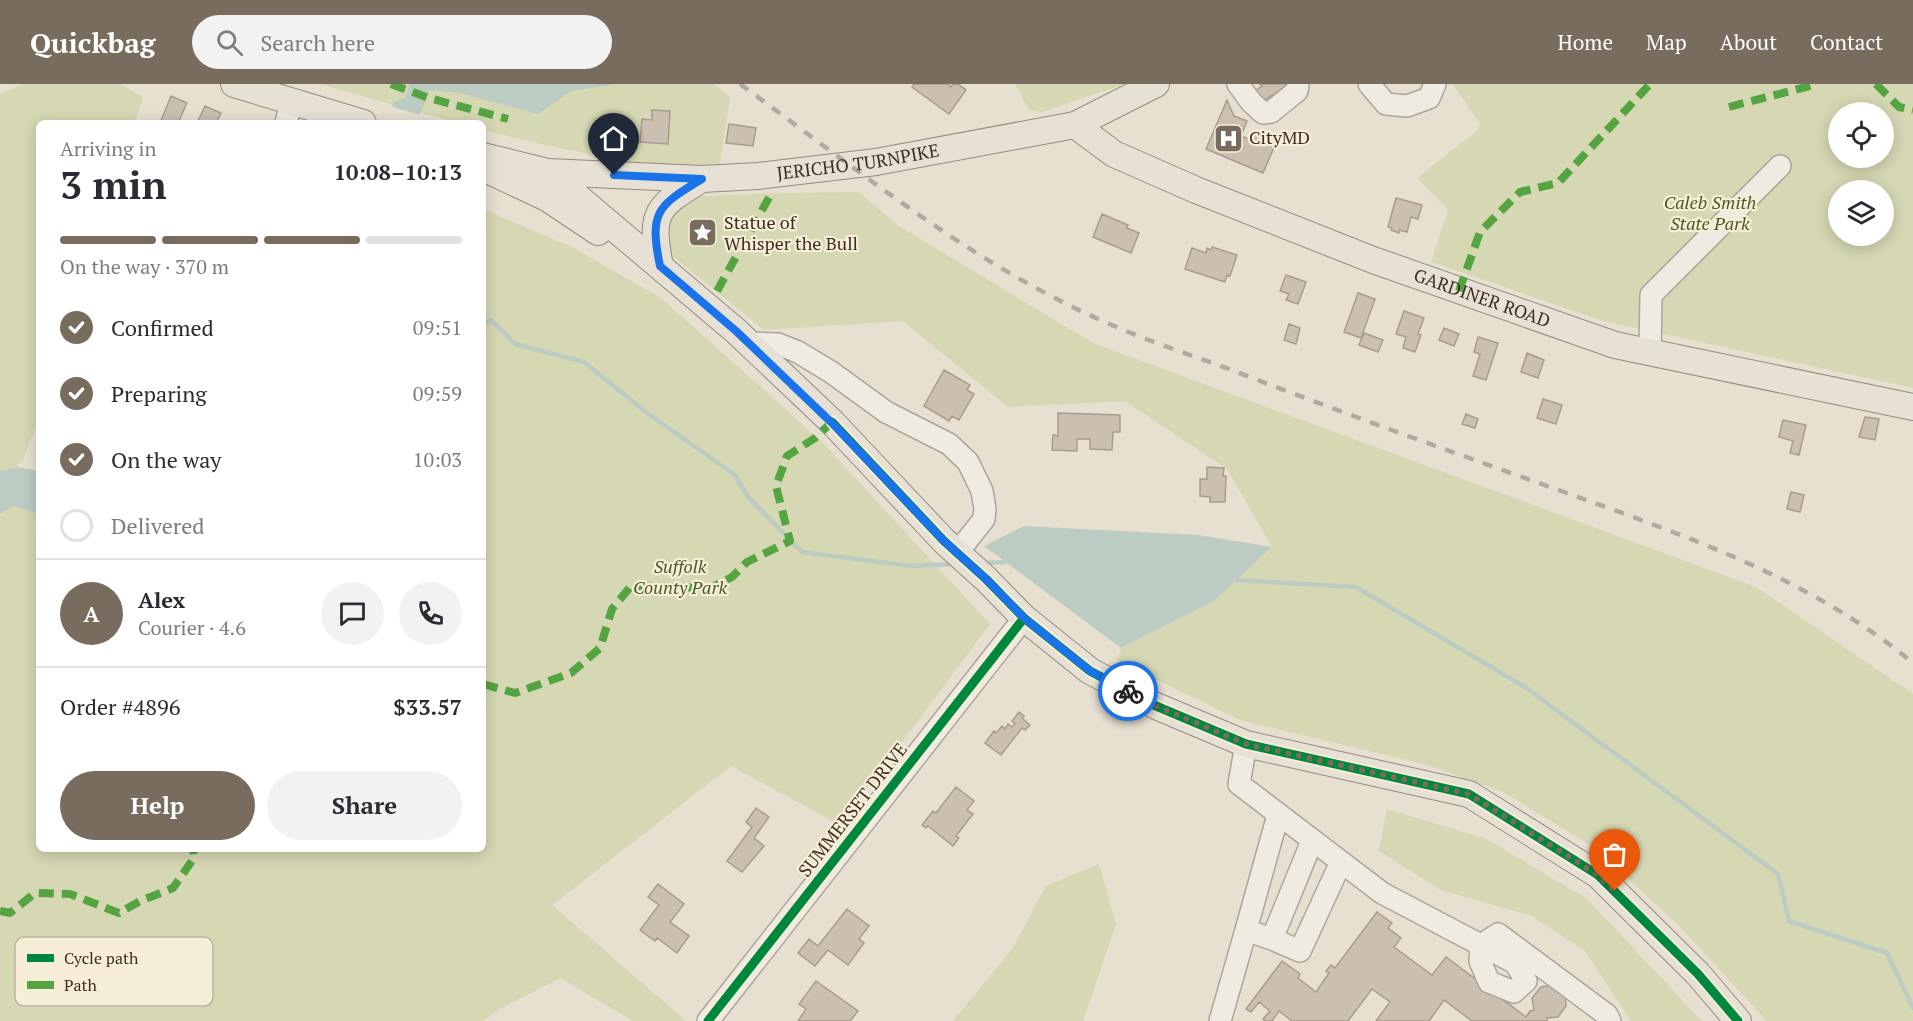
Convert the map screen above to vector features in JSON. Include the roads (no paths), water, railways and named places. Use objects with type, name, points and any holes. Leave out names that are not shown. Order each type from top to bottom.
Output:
[{"type":"main road","points":[[234,84],[289,112],[344,120]]},
{"type":"main road","name":"JERICHO TURNPIKE","points":[[486,157],[548,172],[702,179],[758,176],[876,162],[1075,125],[1156,84]]},
{"type":"main road","name":"GARDINER ROAD","points":[[1075,125],[1114,154],[1196,190],[1373,260],[1615,345],[1913,407]]},
{"type":"main road","points":[[486,169],[547,198],[636,258],[791,400],[893,487]]},
{"type":"main road","points":[[548,172],[749,343],[832,423],[950,547],[986,579],[1024,618],[1090,671],[1156,706],[1246,744],[1469,794],[1598,875],[1698,974],[1738,1021]]},
{"type":"main road","points":[[593,229],[588,221],[586,204],[589,195],[598,184],[614,175]]},
{"type":"main road","points":[[660,266],[655,231],[658,214],[676,194],[702,179]]},
{"type":"street","points":[[1238,84],[1251,102],[1263,113],[1270,112],[1297,91],[1298,84]]},
{"type":"street","points":[[1369,84],[1386,104],[1407,106],[1429,98],[1435,84]]},
{"type":"street","points":[[1650,353],[1651,295],[1780,166]]},
{"type":"street","points":[[749,343],[778,344],[798,352],[831,372],[886,412],[949,444],[968,462],[982,491],[984,519],[950,547]]},
{"type":"street","name":"SUMMERSET DRIVE","points":[[708,1021],[1024,618]]},
{"type":"street","points":[[1246,744],[1239,784],[1312,841],[1382,893],[1481,945],[1498,934],[1607,1015],[1610,1021]]},
{"type":"street","points":[[1220,1021],[1278,815]]},
{"type":"street","points":[[1272,939],[1312,841]]},
{"type":"street","points":[[1246,930],[1300,951],[1341,862]]},
{"type":"waterway","points":[[486,322],[491,320],[515,344],[584,362],[646,412],[735,475],[749,498],[802,552],[911,566],[955,564]]},
{"type":"waterway","points":[[981,563],[1006,562]]},
{"type":"waterway","points":[[1237,580],[1356,587],[1525,687],[1778,874],[1789,921],[1887,953],[1913,1008]]},
{"type":"railway","points":[[740,84],[962,244],[1056,299],[1151,341],[1656,525],[1746,562],[1833,607],[1874,633],[1913,663]]},
{"type":"place","name":"CityMD","points":[[1228,138]]},
{"type":"place","name":"Statue of Whisper the Bull","points":[[703,233]]},
{"type":"park label","name":"Caleb Smith State Park","points":[[1710,213]]},
{"type":"park label","name":"Suffolk County Park","points":[[680,577]]}]
